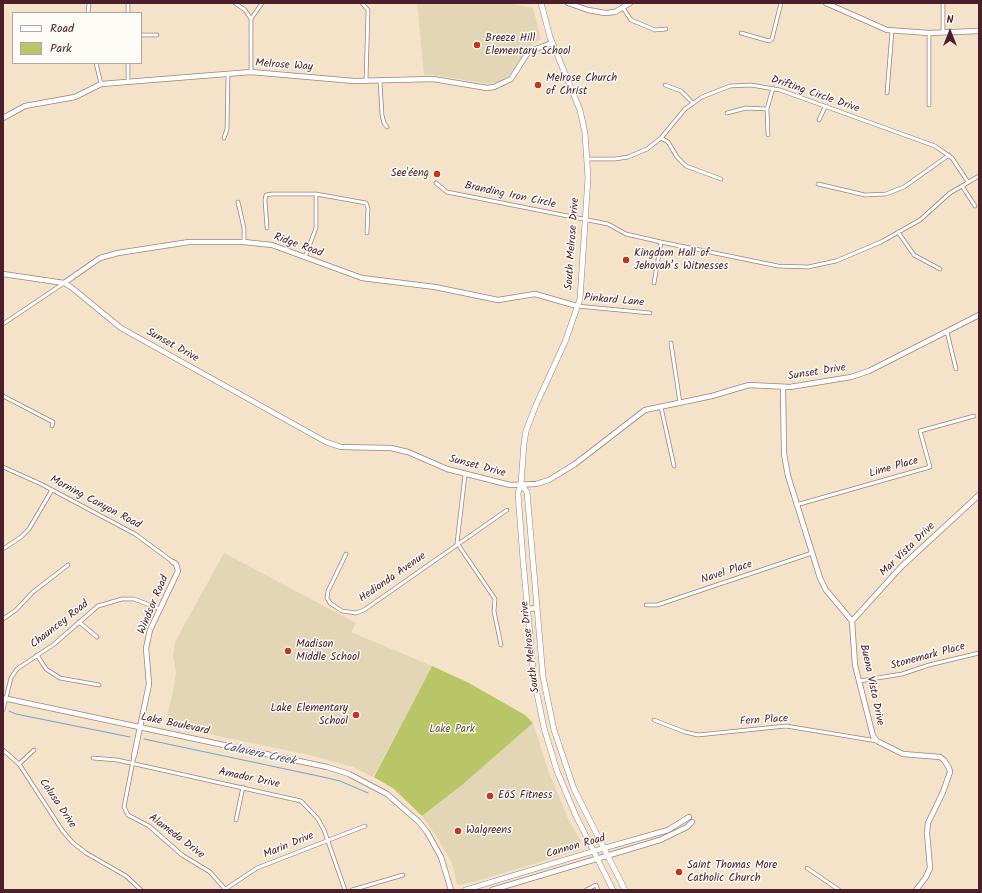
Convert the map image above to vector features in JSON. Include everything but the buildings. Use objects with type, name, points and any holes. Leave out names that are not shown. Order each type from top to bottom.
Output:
[{"type":"main road","name":"South Melrose Drive","points":[[541,3],[552,43],[580,110],[585,133],[588,159],[580,296],[578,306],[526,431],[521,484],[518,493],[534,679],[544,728],[560,777],[613,890]]},
{"type":"main road","name":"South Melrose Drive","points":[[521,484],[527,492],[543,677],[554,730],[573,786],[605,847],[625,890]]},
{"type":"main road","points":[[560,777],[565,783],[573,786]]},
{"type":"street","points":[[235,3],[246,10],[250,19],[251,72]]},
{"type":"street","points":[[250,19],[262,3]]},
{"type":"street","points":[[362,3],[368,10],[366,81]]},
{"type":"street","points":[[568,3],[588,10],[606,13],[623,8],[630,3]]},
{"type":"street","points":[[741,33],[769,41],[772,39],[780,3]]},
{"type":"street","points":[[826,3],[877,26],[892,31],[929,33],[979,31]]},
{"type":"street","points":[[943,3],[943,32]]},
{"type":"street","points":[[623,8],[631,20],[656,30],[666,29]]},
{"type":"street","points":[[887,93],[892,31]]},
{"type":"street","points":[[929,33],[929,106]]},
{"type":"street","points":[[142,35],[157,35]]},
{"type":"street","name":"Melrose Way","points":[[3,118],[25,106],[75,96],[101,84],[251,72],[366,81],[433,79],[487,88],[494,87],[511,79],[527,54],[533,50],[552,43]]},
{"type":"street","points":[[96,64],[101,84]]},
{"type":"street","points":[[128,64],[128,82]]},
{"type":"street","points":[[224,138],[227,129],[228,74]]},
{"type":"street","points":[[380,81],[382,115],[384,123],[387,127]]},
{"type":"street","name":"Drifting Circle Drive","points":[[588,159],[615,159],[628,157],[647,149],[661,138],[673,121],[693,103],[715,91],[730,86],[751,84],[773,88],[935,146],[949,155],[968,182]]},
{"type":"street","points":[[665,85],[681,90],[693,103]]},
{"type":"street","points":[[768,135],[767,109],[773,88]]},
{"type":"street","points":[[819,120],[825,107]]},
{"type":"street","points":[[726,113],[746,108],[767,109]]},
{"type":"street","points":[[661,138],[668,142],[677,157],[686,166],[721,179]]},
{"type":"street","points":[[818,184],[865,195],[886,194],[904,187],[949,155]]},
{"type":"street","name":"Branding Iron Circle","points":[[436,183],[447,192],[608,224],[626,234],[661,242],[778,266],[808,267],[836,261],[858,253],[898,232],[920,220],[950,193],[979,176]]},
{"type":"street","points":[[962,186],[975,206]]},
{"type":"street","points":[[267,228],[265,200],[269,194],[316,194],[366,203],[368,208],[367,233]]},
{"type":"street","points":[[305,257],[316,228],[316,194]]},
{"type":"street","points":[[238,202],[244,233],[244,242]]},
{"type":"street","points":[[898,232],[914,255],[940,269]]},
{"type":"street","name":"Ridge Road","points":[[3,324],[100,258],[118,253],[189,242],[244,242],[272,244],[362,278],[435,287],[493,300],[506,300],[535,294],[578,306]]},
{"type":"street","points":[[654,283],[661,242]]},
{"type":"street","name":"Sunset Drive","points":[[3,274],[64,283],[121,328],[326,442],[341,447],[391,448],[408,452],[465,475],[510,485],[536,484],[549,480],[575,464],[640,412],[712,396],[749,385],[783,388],[851,377],[869,371],[979,315]]},
{"type":"street","name":"Pinkard Lane","points":[[578,306],[650,313]]},
{"type":"street","points":[[947,332],[956,369]]},
{"type":"street","points":[[671,343],[680,403]]},
{"type":"street","points":[[783,388],[784,454],[796,505],[826,590],[852,620]]},
{"type":"street","points":[[3,396],[53,422],[52,426]]},
{"type":"street","points":[[661,407],[674,466]]},
{"type":"street","name":"Lime Place","points":[[796,505],[930,466],[920,430],[974,416]]},
{"type":"street","name":"Morning Canyon Road","points":[[3,467],[52,490],[135,534],[173,562]]},
{"type":"street","points":[[465,475],[457,543],[495,599],[494,611],[501,645]]},
{"type":"street","points":[[3,549],[21,537],[29,528],[52,490]]},
{"type":"street","name":"Mar Vista Drive","points":[[852,620],[902,567],[979,495]]},
{"type":"street","name":"Hedionda Avenue","points":[[346,554],[328,591],[327,598],[330,603],[342,611],[352,613],[364,610],[457,543],[508,510]]},
{"type":"street","name":"Navel Place","points":[[646,605],[657,605],[812,553]]},
{"type":"street","name":"Windsor Road","points":[[141,727],[149,684],[146,648],[150,630],[178,571],[176,564],[173,562]]},
{"type":"street","points":[[3,619],[16,610],[33,592],[68,564]]},
{"type":"street","name":"Chauncey Road","points":[[3,710],[4,698],[11,678],[22,665],[53,645],[98,606],[122,599],[144,602],[160,609]]},
{"type":"street","points":[[528,609],[536,608]]},
{"type":"street","name":"Buena Vista Drive","points":[[852,620],[853,656],[870,728],[877,741],[903,754],[940,757],[944,760],[950,772],[928,823],[927,833],[930,868],[926,877],[916,890]]},
{"type":"street","points":[[79,622],[96,637]]},
{"type":"street","name":"Stonemark Place","points":[[859,681],[902,674],[929,665],[979,653]]},
{"type":"street","points":[[37,655],[46,669],[60,678],[99,685]]},
{"type":"street","name":"Lake Boulevard","points":[[4,698],[326,767],[363,780],[396,800],[419,822],[441,857],[451,890]]},
{"type":"street","name":"Fern Place","points":[[654,720],[685,732],[698,735],[786,726],[877,741]]},
{"type":"street","name":"Alameda Drive","points":[[141,727],[124,807],[128,815],[149,826],[182,855],[210,872],[224,890]]},
{"type":"street","name":"Colusa Drive","points":[[3,750],[19,764],[62,830],[72,842],[86,853],[126,876],[141,890]]},
{"type":"street","points":[[19,764],[34,750]]},
{"type":"street","name":"Amador Drive","points":[[93,758],[133,764],[301,801],[318,819],[328,840],[345,890]]},
{"type":"street","points":[[236,820],[243,787]]},
{"type":"street","name":"Cannon Road","points":[[465,890],[605,847],[668,830],[689,817]]},
{"type":"street","name":"Cannon Road","points":[[492,890],[670,836],[692,822]]},
{"type":"street","name":"Marin Drive","points":[[224,890],[258,868],[365,826]]},
{"type":"street","points":[[807,868],[839,890]]},
{"type":"street","points":[[524,872],[527,879]]},
{"type":"street","points":[[352,890],[403,875]]},
{"type":"street","points":[[586,890],[596,885],[598,890]]},
{"type":"shaded area","name":"Breeze Hill Elementary School","points":[[417,3],[507,3],[533,8],[541,39],[528,48],[508,76],[500,81],[488,84],[434,75],[424,75]]},
{"type":"shaded area","points":[[224,553],[356,623],[351,632],[432,666],[373,777],[353,767],[310,755],[165,725],[176,672],[173,656],[175,642]]},
{"type":"shaded area","points":[[533,723],[548,770],[569,821],[581,841],[580,850],[470,883],[457,885],[452,863],[422,816],[462,785]]},
{"type":"green space","name":"Lake Park","points":[[432,666],[469,683],[525,715],[533,723],[462,785],[422,816],[394,789],[374,777]]},
{"type":"waterway","name":"Calavera Creek","points":[[9,711],[16,714],[130,737]]},
{"type":"waterway","name":"Calavera Creek","points":[[144,739],[340,781],[368,793]]},
{"type":"place","name":"Breeze Hill Elementary School","points":[[477,45]]},
{"type":"place","name":"Melrose Church of Christ","points":[[538,85]]},
{"type":"place","name":"See'éeng","points":[[437,174]]},
{"type":"place","name":"Kingdom Hall of Jehovah’s Witnesses","points":[[626,260]]},
{"type":"place","name":"Madison Middle School","points":[[288,651]]},
{"type":"place","name":"Lake Elementary School","points":[[356,715]]},
{"type":"place","name":"EōS Fitness","points":[[490,796]]},
{"type":"place","name":"Walgreens","points":[[458,831]]},
{"type":"place","name":"Saint Thomas More Catholic Church","points":[[679,872]]}]
